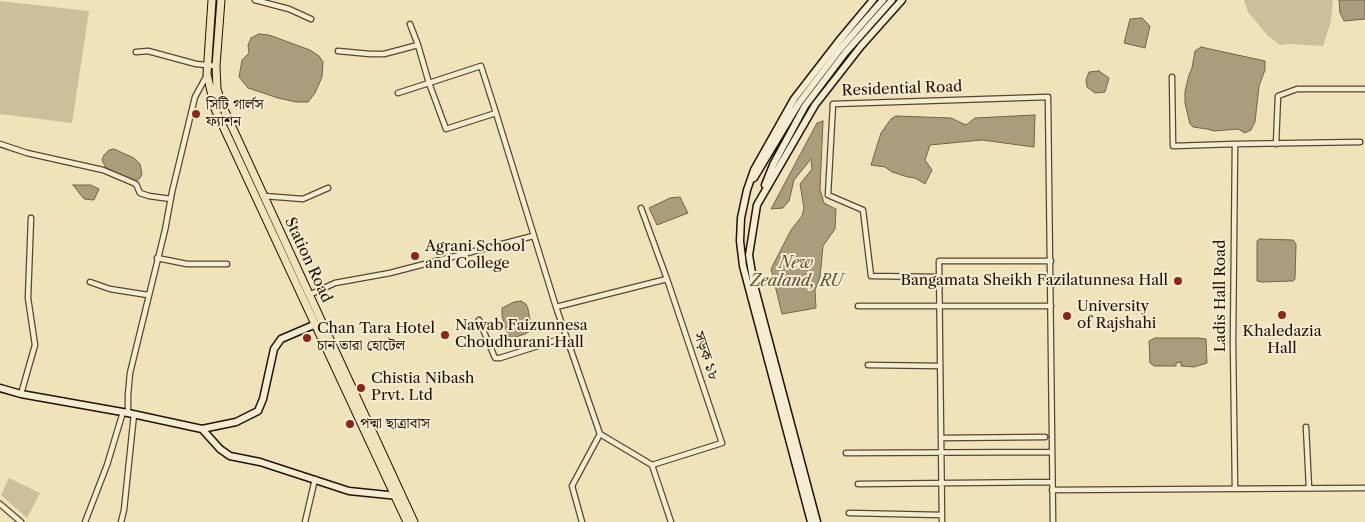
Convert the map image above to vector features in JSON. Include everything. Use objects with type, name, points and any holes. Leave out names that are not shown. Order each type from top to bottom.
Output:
[{"type":"main road","points":[[208,0],[212,13]]},
{"type":"main road","name":"Station Road","points":[[212,0],[207,65],[215,109],[316,324],[399,496],[414,522]]},
{"type":"main road","name":"Station Road","points":[[221,0],[216,66],[217,89],[222,105],[262,196],[310,295],[399,496],[407,522]]},
{"type":"main road","points":[[811,522],[743,266],[740,241],[741,226],[747,190],[754,170],[794,99],[873,0]]},
{"type":"main road","points":[[747,190],[800,103],[840,49],[883,0]]},
{"type":"main road","points":[[817,522],[754,285],[748,255],[757,205],[773,165],[805,106],[845,53],[892,0]]},
{"type":"main road","points":[[757,205],[815,105],[860,46],[902,0]]},
{"type":"main road","points":[[0,388],[21,394],[128,413],[202,429],[236,422],[258,411],[263,399],[274,349],[280,339],[316,324]]},
{"type":"main road","points":[[202,429],[220,449],[230,456],[260,462],[349,491],[399,496]]},
{"type":"street","points":[[255,0],[288,9],[311,19]]},
{"type":"street","points":[[410,24],[446,129],[496,113]]},
{"type":"street","points":[[338,50],[384,54],[418,45]]},
{"type":"street","points":[[136,52],[148,51],[216,66]]},
{"type":"street","points":[[398,93],[480,66],[556,307],[600,434],[652,465],[670,522]]},
{"type":"street","points":[[121,522],[124,510],[130,373],[195,97],[208,74]]},
{"type":"street","points":[[1172,76],[1173,146],[1360,142]]},
{"type":"street","points":[[1276,144],[1278,96],[1297,90],[1365,89]]},
{"type":"street","name":"Residential Road","points":[[939,277],[871,276],[863,210],[828,195],[833,104],[1048,96],[1051,261]]},
{"type":"street","points":[[0,144],[27,153],[103,170],[136,184],[140,193],[171,199]]},
{"type":"street","name":"Ladis Hall Road","points":[[1235,144],[1233,343],[1235,489]]},
{"type":"street","points":[[262,196],[304,199],[328,188]]},
{"type":"street","name":"সড়ক ১৮","points":[[641,208],[722,443],[652,465]]},
{"type":"street","points":[[21,394],[35,345],[28,298],[31,218]]},
{"type":"street","points":[[310,295],[335,283],[390,274],[533,236]]},
{"type":"street","points":[[158,258],[187,264],[227,264]]},
{"type":"street","points":[[942,522],[939,261],[1051,261],[1053,522]]},
{"type":"street","points":[[556,307],[667,279]]},
{"type":"street","points":[[90,282],[110,289],[148,295]]},
{"type":"street","points":[[858,306],[1051,306]]},
{"type":"street","points":[[479,320],[495,358],[566,337]]},
{"type":"street","points":[[868,365],[940,366]]},
{"type":"street","points":[[85,522],[128,413]]},
{"type":"street","points":[[1306,427],[1308,488]]},
{"type":"street","points":[[582,522],[572,486],[600,434]]},
{"type":"street","points":[[941,438],[1045,437]]},
{"type":"street","points":[[846,453],[1052,452]]},
{"type":"street","points":[[305,522],[315,479]]},
{"type":"street","points":[[858,484],[1052,482]]},
{"type":"street","points":[[1052,490],[1365,488]]},
{"type":"street","points":[[0,504],[22,522]]},
{"type":"street","points":[[849,513],[942,516]]},
{"type":"shaded area","points":[[1244,0],[1333,0],[1331,21],[1323,46],[1280,45],[1268,36],[1248,12]]},
{"type":"shaded area","points":[[0,1],[89,11],[72,123],[0,114]]},
{"type":"shaded area","points":[[9,478],[40,493],[27,518],[1,495]]},
{"type":"water","points":[[1339,0],[1365,0],[1365,19],[1344,21],[1340,13]]},
{"type":"water","points":[[1142,18],[1150,26],[1145,48],[1124,43],[1130,19]]},
{"type":"water","points":[[259,34],[269,35],[310,50],[319,56],[323,62],[322,77],[315,93],[308,102],[296,102],[278,98],[248,88],[239,77],[242,60],[249,53],[248,45],[251,38]]},
{"type":"water","points":[[1201,47],[1265,61],[1265,70],[1259,86],[1255,122],[1251,130],[1245,133],[1238,129],[1214,131],[1193,127],[1190,124],[1185,103],[1185,91],[1195,51]]},
{"type":"water","points":[[1099,71],[1109,78],[1105,92],[1095,93],[1087,87],[1086,80],[1089,72]]},
{"type":"water","points":[[1035,115],[1034,147],[982,140],[930,145],[925,160],[932,170],[925,184],[915,178],[892,172],[885,167],[871,165],[881,133],[891,119],[896,116],[951,118],[966,125],[975,118]]},
{"type":"water","name":"New Zealand, RU","points":[[823,121],[820,189],[824,203],[836,209],[835,229],[823,246],[820,277],[815,290],[816,308],[782,314],[771,269],[791,230],[802,216],[804,208],[800,184],[812,169],[811,159],[794,180],[789,201],[783,208],[771,209],[817,123]]},
{"type":"water","points":[[114,149],[134,158],[140,164],[142,174],[140,178],[136,181],[127,179],[106,168],[102,160],[104,155],[109,150]]},
{"type":"water","points":[[73,185],[91,185],[99,189],[94,200],[84,199]]},
{"type":"water","points":[[680,197],[688,213],[657,225],[649,208],[670,198]]},
{"type":"water","points":[[1260,239],[1293,240],[1296,244],[1295,279],[1293,281],[1257,281],[1257,241]]},
{"type":"water","points":[[521,301],[526,304],[528,309],[532,330],[513,338],[509,337],[502,316],[502,308]]},
{"type":"water","points":[[1155,338],[1206,339],[1207,363],[1194,367],[1181,366],[1181,362],[1176,363],[1176,366],[1154,366],[1150,363],[1149,341]]},
{"type":"place","name":"সিটি গার্লস ফ্যাশন","points":[[196,114]]},
{"type":"place","name":"Agrani School and College","points":[[415,256]]},
{"type":"place","name":"Bangamata Sheikh Fazilatunnesa Hall","points":[[1178,281]]},
{"type":"place","name":"Khaledazia Hall","points":[[1282,315]]},
{"type":"place","name":"University of Rajshahi","points":[[1067,316]]},
{"type":"place","name":"Nawab Faizunnesa Choudhurani Hall","points":[[445,335]]},
{"type":"place","name":"Chan Tara Hotel চান তারা হোটেল","points":[[307,338]]},
{"type":"place","name":"Chistia Nibash Prvt. Ltd","points":[[361,388]]},
{"type":"place","name":"পদ্মা ছাত্রাবাস","points":[[350,424]]}]
